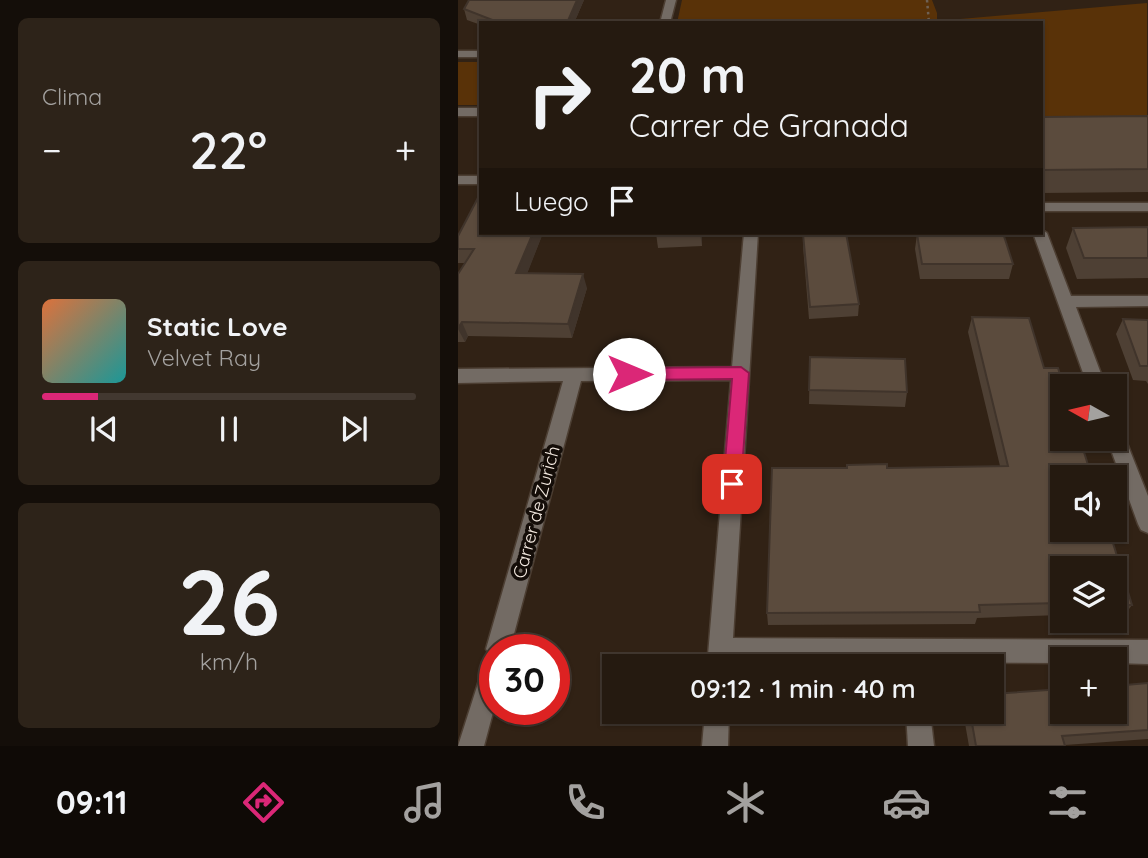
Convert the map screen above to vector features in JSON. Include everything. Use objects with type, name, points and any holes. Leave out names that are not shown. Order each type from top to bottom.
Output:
[{"type":"street","points":[[666,21],[671,0]]},
{"type":"street","points":[[458,54],[479,54]]},
{"type":"street","points":[[458,112],[479,111]]},
{"type":"street","points":[[458,180],[479,180]]},
{"type":"street","points":[[1043,207],[1148,207]]},
{"type":"street","points":[[720,654],[751,235]]},
{"type":"street","points":[[1041,235],[1092,374]]},
{"type":"street","points":[[1066,302],[1148,301]]},
{"type":"street","points":[[458,376],[741,373]]},
{"type":"street","name":"Carrer de Zurich","points":[[502,634],[574,375]]},
{"type":"street","points":[[1121,452],[1148,524]]},
{"type":"street","points":[[1004,657],[1148,652]]},
{"type":"street","points":[[471,746],[479,718]]},
{"type":"street","points":[[715,746],[716,724]]},
{"type":"street","points":[[919,724],[921,746]]},
{"type":"path","points":[[927,0],[929,21]]},
{"type":"shaded area","points":[[682,0],[932,0],[937,13],[937,21],[677,21]]},
{"type":"shaded area","points":[[1147,3],[1147,122],[1043,124],[1043,21],[937,21]]},
{"type":"shaded area","points":[[458,62],[479,62],[479,105],[458,105]]},
{"type":"building","points":[[469,0],[577,0],[568,21],[495,21],[464,9]]},
{"type":"building","points":[[1148,116],[1148,169],[1043,170],[1043,117]]},
{"type":"building","points":[[479,196],[479,235],[532,235],[516,273],[583,274],[568,324],[462,322],[458,328],[458,274],[474,249],[458,249],[458,236]]},
{"type":"building","points":[[1148,227],[1148,258],[1084,258],[1073,228]]},
{"type":"building","points":[[803,235],[846,235],[859,304],[810,307]]},
{"type":"building","points":[[917,235],[1004,235],[1013,264],[922,264]]},
{"type":"building","points":[[972,317],[1029,318],[1044,368],[1058,368],[1060,374],[1050,374],[1050,452],[1084,452],[1088,465],[1050,465],[1050,542],[1113,542],[1117,556],[1050,556],[1050,603],[979,605],[980,612],[767,613],[772,468],[847,468],[847,465],[887,464],[887,468],[1008,466]]},
{"type":"building","points":[[1123,319],[1148,320],[1148,366],[1140,366]]},
{"type":"building","points":[[810,357],[905,359],[907,392],[809,390]]},
{"type":"building","points":[[1127,589],[1132,605],[1127,605]]},
{"type":"building","points":[[1148,683],[1148,730],[1062,736],[1065,746],[976,746],[972,724],[1004,724],[1004,693],[1050,690],[1050,724],[1127,724],[1127,685]]},
{"type":"route","points":[[629,374],[741,373],[732,484]]}]
